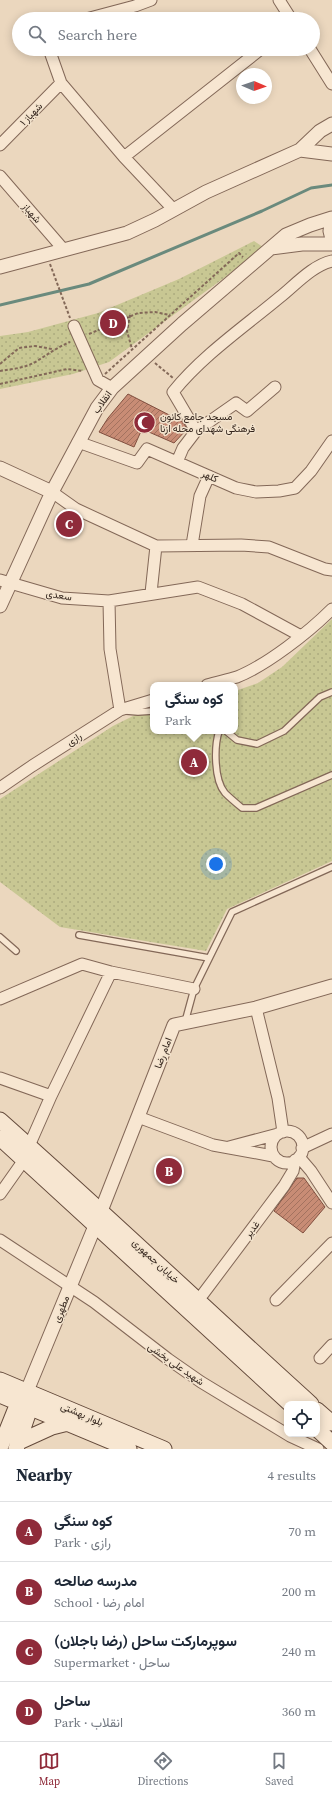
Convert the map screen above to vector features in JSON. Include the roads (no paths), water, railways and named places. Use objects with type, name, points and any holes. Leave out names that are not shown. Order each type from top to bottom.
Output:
[{"type":"main road","name":"خیابان جمهوری","points":[[0,1120],[27,1153],[95,1226],[287,1401]]},
{"type":"main road","name":"خیابان جمهوری","points":[[0,1138],[27,1153],[101,1211],[308,1401]]},
{"type":"main road","points":[[95,1226],[101,1211]]},
{"type":"main road","name":"بلوار بهشتی","points":[[0,1380],[164,1449]]},
{"type":"main road","points":[[17,1445],[27,1391]]},
{"type":"main road","name":"بلوار بهشتی","points":[[0,1395],[129,1449]]},
{"type":"main road","points":[[0,1448],[4,1427],[24,1406]]},
{"type":"main road","points":[[320,1413],[332,1423]]},
{"type":"main road","points":[[17,1445],[52,1426],[68,1423]]},
{"type":"main road","points":[[320,1433],[329,1444]]},
{"type":"street","points":[[112,12],[151,0]]},
{"type":"street","points":[[279,0],[287,12]]},
{"type":"street","points":[[51,56],[61,83],[124,157],[174,210]]},
{"type":"street","points":[[124,157],[252,56]]},
{"type":"street","points":[[314,56],[332,84]]},
{"type":"street","name":"شهباز ۱","points":[[0,145],[61,83]]},
{"type":"street","points":[[0,267],[126,233],[174,210],[206,192],[300,150],[320,131],[332,124]]},
{"type":"street","points":[[320,131],[323,143],[331,157]]},
{"type":"street","points":[[300,150],[331,157]]},
{"type":"street","name":"شهباز","points":[[0,176],[64,250]]},
{"type":"street","name":"انقلاب","points":[[0,606],[5,582],[96,408],[112,388],[182,324],[286,235],[332,218]]},
{"type":"street","points":[[332,222],[330,230],[332,239]]},
{"type":"street","points":[[271,248],[302,244],[332,244]]},
{"type":"street","points":[[196,431],[174,392],[186,377],[230,338],[324,263],[332,261]]},
{"type":"street","points":[[74,326],[96,376],[112,388]]},
{"type":"street","points":[[177,462],[183,448],[196,431],[236,403],[247,411],[275,387]]},
{"type":"street","name":"کلهر","points":[[78,442],[137,463],[147,449],[236,488],[256,492],[296,488],[311,471],[332,441]]},
{"type":"street","points":[[0,468],[52,492],[76,509],[156,546],[242,544],[268,547],[325,569],[332,570]]},
{"type":"street","points":[[192,545],[200,496],[209,476]]},
{"type":"street","points":[[151,593],[156,546]]},
{"type":"street","name":"سعدی","points":[[5,582],[62,598],[109,601],[151,593],[198,587],[242,604],[302,636]]},
{"type":"street","points":[[109,601],[110,649],[120,710]]},
{"type":"street","points":[[217,682],[237,676],[266,661],[302,636],[332,609]]},
{"type":"street","name":"رازی","points":[[0,788],[120,710],[150,701]]},
{"type":"street","points":[[0,999],[82,964],[111,972],[194,989]]},
{"type":"street","points":[[0,1194],[27,1153],[50,1096],[111,972]]},
{"type":"street","name":"امام رضا","points":[[101,1211],[174,1025],[256,1008],[332,986]]},
{"type":"street","points":[[256,1008],[278,1098],[280,1132],[272,1141],[271,1146],[273,1156]]},
{"type":"street","points":[[0,1078],[50,1096]]},
{"type":"street","points":[[138,1117],[213,1145],[273,1156],[286,1163],[332,1134]]},
{"type":"street","points":[[225,1148],[288,1131],[297,1135],[302,1143],[299,1155]]},
{"type":"street","points":[[299,1155],[332,1203]]},
{"type":"street","name":"غدیر","points":[[203,1294],[284,1186],[293,1171],[299,1155]]},
{"type":"street","name":"مطهری","points":[[27,1391],[95,1226]]},
{"type":"street","name":"شهید علی بخشی","points":[[0,1240],[71,1285],[168,1359],[201,1382],[290,1436],[318,1449]]},
{"type":"street","points":[[276,1300],[332,1243]]},
{"type":"street","points":[[320,1358],[332,1345]]},
{"type":"lane","points":[[230,734],[237,740],[257,744],[284,732],[320,697],[332,692]]},
{"type":"lane","points":[[120,710],[138,712],[150,711]]},
{"type":"lane","points":[[218,734],[217,776],[224,792],[242,808],[256,808],[332,775]]},
{"type":"lane","points":[[185,1023],[194,989],[232,912],[332,868]]},
{"type":"lane","points":[[79,935],[209,958]]},
{"type":"lane","points":[[0,937],[16,951]]},
{"type":"waterway","points":[[0,305],[89,284],[262,211],[311,188],[332,185]]},
{"type":"place","name":"ساحل","points":[[113,323]]},
{"type":"place","name":"مسجد جامع کانون فرهنگی شهدای محله ازنا","points":[[144,422]]},
{"type":"place","name":"سوپرمارکت ساحل (رضا باجلان)","points":[[69,524]]},
{"type":"place","name":"کوه سنگی","points":[[194,762]]},
{"type":"place","name":"مدرسه صالحه","points":[[169,1171]]}]
